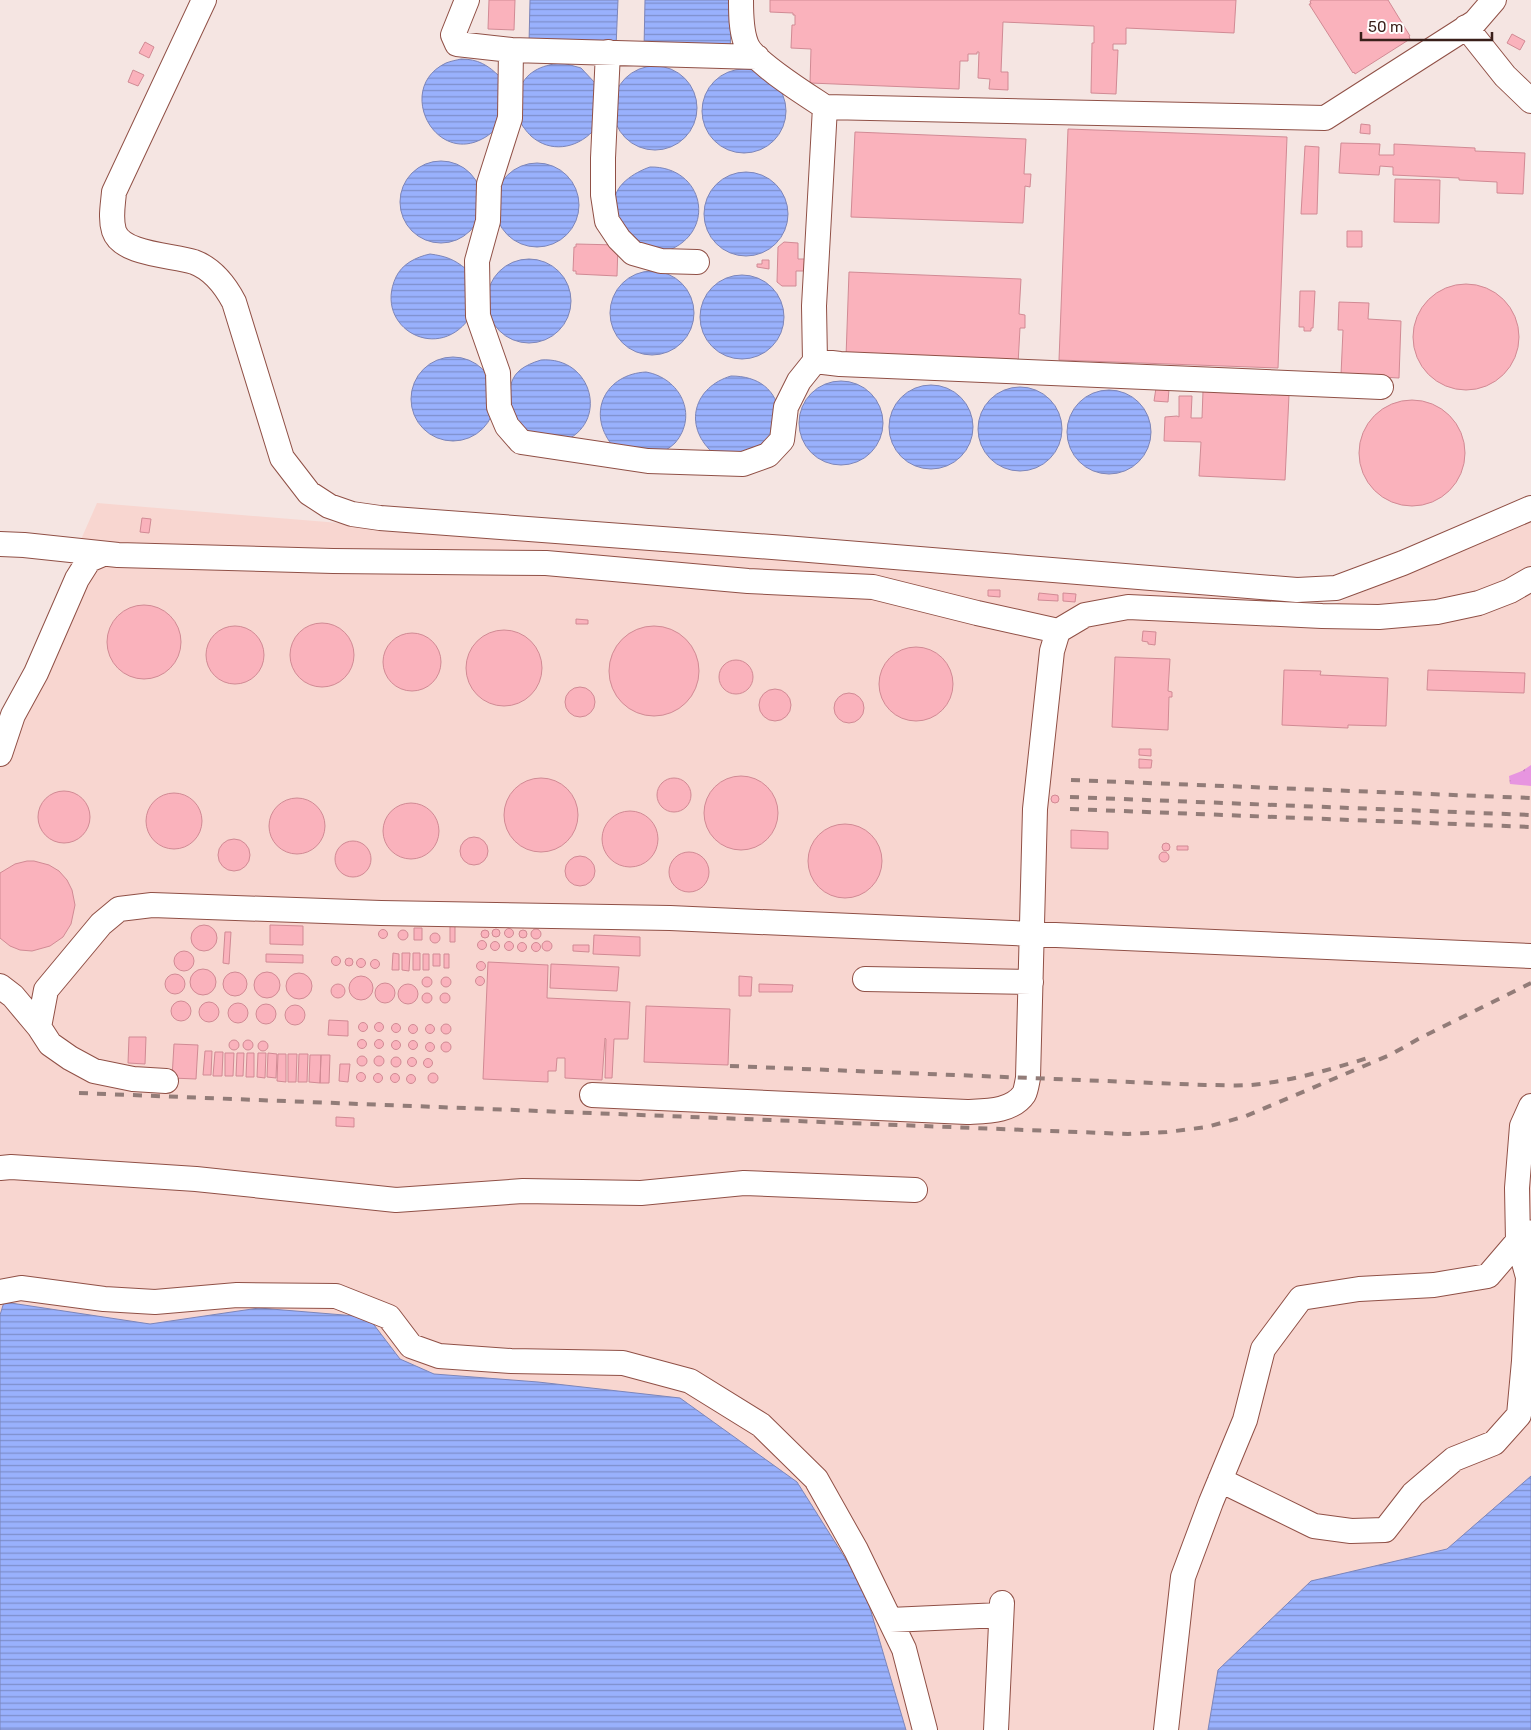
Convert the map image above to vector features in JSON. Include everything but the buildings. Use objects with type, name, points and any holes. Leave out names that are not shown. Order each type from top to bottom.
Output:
[{"type":"lane","points":[[204,0],[114,192],[112,213],[114,232],[124,244],[154,254],[195,263],[213,274],[225,286],[234,302],[282,458],[309,492],[329,506],[352,514],[380,518],[785,548],[1298,590],[1336,588],[1403,563],[1531,508]]},
{"type":"lane","points":[[467,0],[453,35],[457,44],[511,50],[757,57]]},
{"type":"lane","points":[[741,0],[741,18],[746,44],[757,57],[825,107],[1325,118],[1475,22],[1494,0]]},
{"type":"lane","points":[[1466,27],[1505,76],[1531,101]]},
{"type":"lane","points":[[511,50],[510,118],[490,184],[488,221],[477,261],[478,316],[498,373],[499,407],[507,426],[521,442],[648,461],[743,464],[768,455],[782,440],[786,407],[800,381],[815,361],[814,306],[825,107]]},
{"type":"lane","points":[[608,52],[603,158],[603,195],[607,221],[619,239],[633,253],[660,260],[697,262]]},
{"type":"lane","points":[[815,361],[840,364],[1382,387]]},
{"type":"lane","points":[[0,544],[103,554],[333,561],[546,563],[748,581],[873,587],[977,613],[1058,630],[1085,615],[1128,607],[1369,617],[1437,612],[1479,603],[1510,591],[1531,579]]},
{"type":"lane","points":[[0,754],[13,715],[36,673],[77,579],[89,560],[103,554]]},
{"type":"lane","points":[[592,1095],[967,1112],[997,1110],[1014,1103],[1024,1094],[1028,1078],[1035,809],[1052,651],[1058,630]]},
{"type":"lane","points":[[38,1027],[46,990],[100,924],[119,909],[152,905],[381,913],[670,918],[1531,956]]},
{"type":"lane","points":[[865,979],[1031,982]]},
{"type":"lane","points":[[0,986],[13,996],[50,1044],[70,1058],[94,1071],[133,1079],[166,1081]]},
{"type":"lane","points":[[1220,1480],[1314,1526],[1351,1531],[1385,1530],[1413,1494],[1454,1459],[1494,1443],[1519,1415],[1528,1277],[1524,1232],[1517,1188],[1522,1126],[1531,1106]]},
{"type":"lane","points":[[0,1168],[10,1167],[196,1180],[396,1200],[523,1190],[641,1193],[744,1183],[915,1190]]},
{"type":"lane","points":[[1166,1730],[1183,1577],[1245,1420],[1263,1349],[1301,1298],[1359,1289],[1434,1284],[1488,1276],[1524,1232]]},
{"type":"lane","points":[[0,1292],[21,1288],[155,1302],[237,1295],[336,1296],[389,1318],[411,1346],[439,1356],[623,1363],[690,1381],[761,1425],[816,1479],[856,1550],[904,1649],[925,1730]]},
{"type":"lane","points":[[890,1620],[1002,1609],[996,1730]]},
{"type":"shaded area","points":[[97,503],[1332,605],[1531,520],[1531,1730],[0,1730],[0,724]]},
{"type":"green space","points":[[1531,765],[1531,786],[1510,784],[1509,776]]},
{"type":"water","points":[[530,0],[618,0],[616,47],[529,44]]},
{"type":"water","points":[[645,0],[732,0],[730,52],[644,49]]},
{"type":"water","points":[[461,59],[473,60],[482,64],[500,77],[500,125],[479,140],[460,144],[443,138],[431,126],[423,110],[423,92],[430,76],[446,63]]},
{"type":"water","points":[[563,63],[581,68],[596,84],[593,131],[579,142],[563,147],[554,147],[538,141],[523,126],[520,120],[520,89],[527,77],[537,69]]},
{"type":"water","points":[[655,66],[671,69],[685,78],[694,92],[697,108],[694,124],[685,138],[671,147],[655,150],[639,147],[625,138],[616,124],[613,108],[616,92],[625,78],[639,69]]},
{"type":"water","points":[[744,69],[760,72],[774,81],[783,95],[786,111],[783,127],[774,141],[760,150],[744,153],[728,150],[714,141],[705,127],[702,111],[705,95],[714,81],[728,72]]},
{"type":"water","points":[[433,161],[449,161],[464,168],[475,179],[482,194],[479,218],[470,231],[449,243],[433,243],[418,236],[407,225],[400,210],[400,194],[407,179],[418,168]]},
{"type":"water","points":[[537,163],[553,166],[567,175],[576,189],[579,205],[576,221],[567,235],[553,244],[537,247],[521,244],[507,235],[498,221],[495,205],[498,189],[507,175],[521,166]]},
{"type":"water","points":[[650,167],[668,170],[683,177],[693,188],[698,202],[698,216],[693,230],[683,242],[667,251],[625,238],[616,213],[615,197],[617,191],[632,176]]},
{"type":"water","points":[[738,172],[754,172],[770,179],[781,190],[788,206],[785,230],[776,244],[770,249],[754,256],[738,256],[722,249],[711,238],[704,222],[704,206],[711,190],[722,179]]},
{"type":"water","points":[[430,254],[449,258],[466,269],[472,314],[459,329],[444,337],[428,339],[413,334],[401,325],[393,312],[391,295],[396,277],[402,268],[415,259]]},
{"type":"water","points":[[521,259],[537,259],[553,266],[564,277],[571,293],[568,317],[559,331],[553,336],[537,343],[521,343],[505,336],[494,325],[487,309],[487,293],[494,277],[505,266]]},
{"type":"water","points":[[644,271],[660,271],[676,278],[687,289],[694,305],[691,329],[682,343],[676,348],[660,355],[644,355],[628,348],[617,337],[610,321],[610,305],[617,289],[628,278]]},
{"type":"water","points":[[734,275],[750,275],[766,282],[777,293],[784,309],[781,333],[772,347],[766,352],[750,359],[734,359],[718,352],[707,341],[700,325],[700,309],[707,293],[718,282]]},
{"type":"water","points":[[453,357],[469,360],[483,369],[492,383],[495,399],[492,415],[483,429],[469,438],[453,441],[437,438],[423,429],[414,415],[411,399],[414,383],[423,369],[437,360]]},
{"type":"water","points":[[541,360],[559,362],[573,369],[583,379],[589,393],[590,407],[586,421],[577,433],[557,444],[539,444],[509,419],[510,389],[515,375],[529,364]]},
{"type":"water","points":[[646,372],[668,382],[682,399],[685,410],[682,432],[675,443],[659,454],[612,445],[604,432],[601,420],[601,408],[604,397],[611,387],[632,374]]},
{"type":"water","points":[[731,376],[750,378],[758,382],[775,399],[780,417],[763,453],[712,452],[703,441],[698,430],[697,408],[701,398],[718,381]]},
{"type":"water","points":[[833,381],[849,381],[865,388],[876,399],[883,415],[880,439],[871,453],[865,458],[849,465],[833,465],[817,458],[806,447],[799,431],[799,415],[806,399],[817,388]]},
{"type":"water","points":[[923,385],[939,385],[955,392],[966,403],[973,419],[970,443],[961,457],[955,462],[939,469],[923,469],[907,462],[896,451],[889,435],[889,419],[896,403],[907,392]]},
{"type":"water","points":[[1012,387],[1028,387],[1044,394],[1055,405],[1062,421],[1059,445],[1050,459],[1044,464],[1028,471],[1012,471],[996,464],[985,453],[978,437],[978,421],[985,405],[996,394]]},
{"type":"water","points":[[1101,390],[1117,390],[1133,397],[1144,408],[1151,424],[1148,448],[1139,462],[1133,467],[1117,474],[1101,474],[1085,467],[1074,456],[1067,440],[1067,424],[1074,408],[1085,397]]},
{"type":"water","points":[[4,1302],[150,1324],[259,1308],[368,1317],[400,1359],[434,1374],[538,1382],[680,1398],[797,1482],[864,1588],[906,1730],[0,1730],[0,1315]]},
{"type":"water","points":[[1531,1476],[1531,1730],[1208,1730],[1218,1670],[1311,1581],[1447,1549]]},
{"type":"railway","points":[[1071,780],[1531,798]]},
{"type":"railway","points":[[1070,797],[1531,815]]},
{"type":"railway","points":[[1070,809],[1531,827]]},
{"type":"railway","points":[[79,1093],[1128,1134],[1167,1132],[1207,1127],[1246,1116],[1390,1055],[1531,983]]},
{"type":"railway","points":[[730,1066],[1205,1085],[1251,1085],[1297,1078],[1371,1057]]}]
